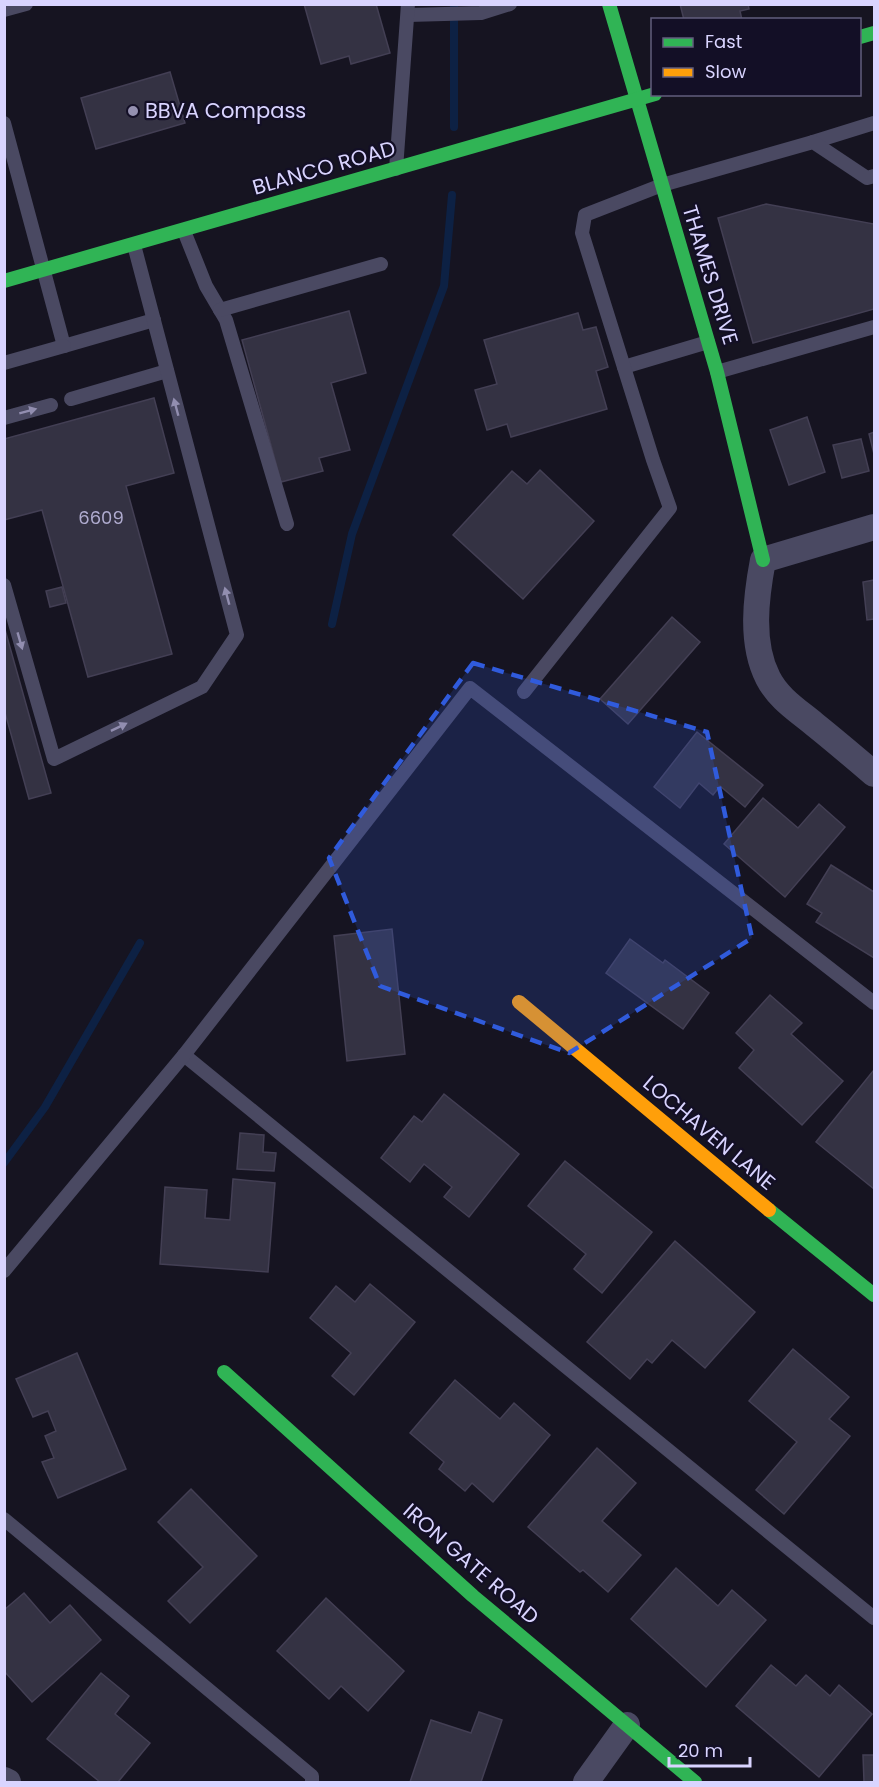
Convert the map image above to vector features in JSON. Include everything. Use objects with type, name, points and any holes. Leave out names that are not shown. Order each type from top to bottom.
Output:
[{"type":"street","name":"THAMES DRIVE","points":[[609,4],[717,372],[763,560]]},
{"type":"street","name":"BLANCO ROAD","points":[[4,281],[651,95]]},
{"type":"street","points":[[874,527],[763,560],[757,592],[759,653],[768,678],[781,696],[874,774]]},
{"type":"street","name":"LOCHAVEN LANE","points":[[519,1002],[874,1295]]},
{"type":"street","name":"IRON GATE ROAD","points":[[224,1372],[473,1596],[695,1782]]},
{"type":"street","points":[[586,1782],[627,1725]]},
{"type":"lane","points":[[4,10],[26,4]]},
{"type":"lane","points":[[396,169],[408,10],[430,14],[481,13],[510,4]]},
{"type":"lane","points":[[4,123],[64,346]]},
{"type":"lane","points":[[524,692],[670,508],[582,233],[585,214],[662,185],[874,123]]},
{"type":"lane","points":[[813,141],[867,178],[874,176]]},
{"type":"lane","points":[[184,231],[206,286],[226,320],[286,524]]},
{"type":"lane","points":[[4,585],[54,759],[202,687],[237,634],[134,245]]},
{"type":"lane","points":[[220,310],[381,264]]},
{"type":"lane","points":[[4,363],[154,320]]},
{"type":"lane","points":[[717,372],[874,327]]},
{"type":"lane","points":[[624,367],[708,342]]},
{"type":"lane","points":[[71,399],[167,371]]},
{"type":"lane","points":[[4,417],[51,405]]},
{"type":"lane","points":[[4,1270],[184,1055],[470,688],[874,1003]]},
{"type":"lane","points":[[184,1055],[874,1618]]},
{"type":"lane","points":[[4,1519],[312,1776],[312,1782]]},
{"type":"highlighted area","points":[[473,663],[707,732],[752,938],[569,1053],[380,986],[329,858]]},
{"type":"building","points":[[304,4],[376,4],[390,53],[351,64],[349,56],[321,64]]},
{"type":"building","points":[[680,4],[748,4],[749,9],[740,11],[742,18],[684,18]]},
{"type":"building","name":"BBVA Compass","points":[[170,72],[185,123],[96,149],[81,98]]},
{"type":"building","points":[[766,204],[874,224],[874,309],[753,343],[718,218]]},
{"type":"building","points":[[349,311],[366,373],[331,383],[350,450],[319,458],[323,471],[281,482],[242,340]]},
{"type":"building","points":[[578,313],[583,330],[596,327],[608,367],[596,371],[607,409],[511,437],[507,424],[487,430],[475,390],[497,384],[484,340]]},
{"type":"building","points":[[154,398],[174,473],[126,486],[172,654],[88,677],[42,510],[4,520],[4,439]]},
{"type":"building","points":[[807,417],[825,472],[789,485],[770,430]]},
{"type":"building","points":[[874,432],[874,454],[869,434]]},
{"type":"building","points":[[861,439],[869,471],[842,478],[833,445]]},
{"type":"building","points":[[540,470],[594,521],[523,599],[453,535],[512,471],[527,484]]},
{"type":"building","points":[[874,580],[874,619],[867,620],[863,582]]},
{"type":"building","points":[[62,587],[66,603],[50,607],[46,591]]},
{"type":"building","points":[[672,617],[700,642],[628,724],[600,699]]},
{"type":"building","points":[[4,626],[51,793],[29,799],[4,709]]},
{"type":"building","points":[[697,732],[763,785],[745,807],[720,786],[713,795],[699,783],[680,808],[654,787]]},
{"type":"building","points":[[763,798],[798,828],[819,804],[845,827],[785,897],[724,844]]},
{"type":"building","points":[[831,865],[874,892],[874,958],[816,922],[822,913],[807,904]]},
{"type":"building","points":[[392,929],[405,1054],[347,1061],[334,936]]},
{"type":"building","points":[[630,939],[663,963],[665,960],[709,993],[683,1029],[606,973]]},
{"type":"building","points":[[770,995],[802,1023],[791,1034],[843,1081],[802,1125],[739,1068],[754,1050],[736,1033]]},
{"type":"building","points":[[874,1072],[874,1189],[816,1142]]},
{"type":"building","points":[[444,1094],[519,1154],[469,1217],[444,1197],[452,1187],[424,1164],[410,1182],[381,1158],[414,1116],[422,1122]]},
{"type":"building","points":[[240,1133],[264,1135],[263,1152],[276,1153],[274,1171],[237,1169]]},
{"type":"building","points":[[565,1161],[652,1232],[602,1293],[574,1269],[586,1254],[528,1206]]},
{"type":"building","points":[[233,1179],[275,1183],[268,1272],[160,1264],[165,1187],[207,1190],[205,1218],[230,1220]]},
{"type":"building","points":[[675,1241],[755,1312],[705,1368],[672,1340],[652,1363],[647,1359],[630,1379],[587,1342]]},
{"type":"building","points":[[370,1284],[415,1322],[354,1395],[332,1376],[351,1353],[310,1318],[336,1286],[355,1302]]},
{"type":"building","points":[[793,1349],[849,1397],[829,1419],[850,1436],[784,1514],[756,1490],[797,1442],[749,1401]]},
{"type":"building","points":[[77,1353],[126,1469],[58,1498],[42,1462],[54,1458],[45,1436],[56,1431],[48,1411],[33,1417],[16,1379]]},
{"type":"building","points":[[455,1380],[500,1419],[514,1403],[550,1435],[493,1502],[472,1483],[465,1491],[439,1469],[444,1462],[410,1433]]},
{"type":"building","points":[[597,1448],[636,1483],[602,1521],[641,1555],[608,1592],[583,1570],[580,1572],[528,1527]]},
{"type":"building","points":[[191,1489],[257,1556],[190,1623],[168,1601],[203,1567],[158,1522]]},
{"type":"building","points":[[676,1568],[718,1606],[732,1590],[766,1620],[706,1687],[631,1619]]},
{"type":"building","points":[[24,1593],[50,1623],[70,1605],[101,1640],[32,1702],[4,1671],[4,1610]]},
{"type":"building","points":[[326,1598],[404,1671],[368,1711],[341,1686],[329,1699],[277,1651]]},
{"type":"building","points":[[771,1665],[796,1686],[806,1675],[830,1696],[839,1685],[872,1714],[819,1777],[736,1706]]},
{"type":"building","points":[[101,1673],[129,1696],[115,1714],[150,1743],[118,1782],[100,1782],[47,1739]]},
{"type":"building","points":[[479,1712],[502,1720],[481,1782],[410,1782],[431,1720],[471,1733]]},
{"type":"building","points":[[863,1755],[874,1755],[874,1782],[864,1782]]},
{"type":"waterway","points":[[454,4],[454,127]]},
{"type":"waterway","points":[[332,624],[352,534],[444,286],[452,195]]},
{"type":"waterway","points":[[4,1163],[45,1107],[140,943]]},
{"type":"traffic: fast","points":[[609,4],[717,372],[763,560]]},
{"type":"traffic: fast","points":[[861,37],[874,33]]},
{"type":"traffic: fast","points":[[4,281],[651,95]]},
{"type":"traffic: fast","points":[[769,1210],[874,1295]]},
{"type":"traffic: fast","points":[[224,1372],[473,1596],[695,1782]]},
{"type":"traffic: slow","points":[[519,1002],[769,1210]]},
{"type":"place","name":"BBVA Compass","points":[[133,111]]}]
